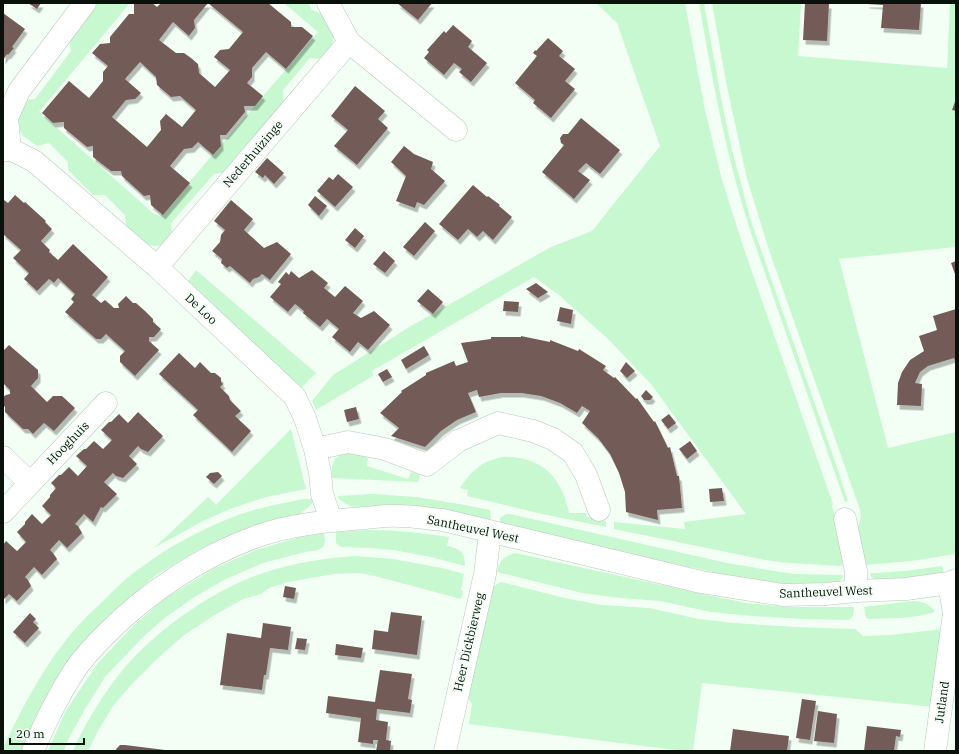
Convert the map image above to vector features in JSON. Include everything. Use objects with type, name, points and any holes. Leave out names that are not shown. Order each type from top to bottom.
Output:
[{"type":"street","points":[[6,150],[7,118],[19,91],[85,3]]},
{"type":"street","points":[[328,3],[350,42],[456,130]]},
{"type":"street","name":"Nederhuizinge","points":[[157,267],[350,42]]},
{"type":"street","name":"De Loo","points":[[6,150],[34,161],[157,267],[295,397],[306,418],[315,449],[320,473],[322,494],[331,520]]},
{"type":"street","name":"Hooghuis","points":[[3,512],[106,403]]},
{"type":"street","points":[[315,449],[348,442],[384,449],[427,466],[458,441],[498,423],[533,431],[554,439],[573,453],[586,475],[599,510]]},
{"type":"street","points":[[3,457],[30,483]]},
{"type":"street","name":"Santheuvel West","points":[[33,751],[42,728],[56,701],[77,667],[97,643],[122,618],[155,592],[206,559],[255,537],[281,529],[331,520],[400,516],[443,520],[708,583],[783,595],[906,589],[953,582]]},
{"type":"street","points":[[846,519],[856,571],[856,591]]},
{"type":"street","name":"Heer Dickbierweg","points":[[445,751],[485,574],[490,532]]},
{"type":"street","name":"Jutland","points":[[935,751],[954,613],[953,582]]},
{"type":"green space","points":[[94,3],[130,3],[39,112],[154,214],[160,216],[318,32],[284,3],[308,3],[312,10],[326,15],[332,28],[333,38],[330,48],[321,59],[310,58],[283,90],[284,104],[227,172],[214,174],[171,223],[171,237],[167,242],[161,245],[153,246],[146,244],[140,239],[126,225],[125,215],[105,195],[93,195],[68,170],[68,162],[49,143],[37,146],[22,135],[18,124],[18,113],[24,100],[35,99],[71,51],[69,39]]},
{"type":"green space","points":[[596,3],[685,3],[705,110],[722,180],[744,249],[833,504],[832,506],[842,541],[844,556],[842,566],[765,560],[614,529],[614,522],[685,529],[684,522],[746,514],[651,384],[607,338],[559,295],[534,277],[372,371],[373,376],[316,410],[312,401],[333,375],[411,326],[551,247],[592,231],[660,146],[617,23]]},
{"type":"green space","points":[[699,3],[704,3],[732,150],[751,221],[837,467],[848,501],[845,502],[742,204],[721,122]]},
{"type":"green space","points":[[712,3],[801,3],[798,56],[947,68],[950,3],[956,3],[956,247],[839,259],[888,448],[956,432],[956,554],[911,561],[866,565],[859,539],[859,530],[857,529],[861,518],[861,513],[769,250],[747,179],[727,87]]},
{"type":"green space","points":[[196,270],[316,373],[300,389],[187,283]]},
{"type":"green space","points":[[291,429],[306,489],[266,497],[230,509],[203,521],[154,548],[208,497],[216,505]]},
{"type":"green space","points":[[351,453],[368,458],[367,466],[408,479],[411,472],[420,475],[418,482],[332,478],[332,467],[337,457]]},
{"type":"green space","points":[[502,457],[516,457],[538,464],[548,471],[555,479],[566,500],[569,513],[586,513],[587,517],[606,521],[606,527],[542,514],[467,496],[468,490],[460,488],[468,477],[478,467],[486,462]]},
{"type":"green space","points":[[373,494],[417,497],[465,505],[490,510],[491,517],[489,522],[387,506],[353,507],[338,498],[338,496]]},
{"type":"green space","points":[[303,499],[312,499],[314,501],[300,514],[240,532],[200,549],[156,575],[125,602],[25,743],[22,751],[3,751],[4,746],[24,706],[38,680],[54,656],[81,622],[127,578],[186,538],[210,527],[250,511]]},
{"type":"green space","points":[[506,514],[727,563],[794,574],[843,575],[843,577],[838,582],[829,585],[790,584],[721,574],[500,525],[500,518]]},
{"type":"green space","points":[[369,530],[409,532],[449,537],[447,546],[455,548],[463,554],[465,566],[431,557],[393,550],[341,547],[336,543],[336,532]]},
{"type":"green space","points":[[324,533],[325,542],[323,547],[318,550],[263,563],[226,579],[196,596],[166,617],[142,638],[105,677],[85,709],[68,740],[64,751],[48,751],[65,712],[98,663],[132,627],[164,599],[215,568],[256,550],[300,537]]},
{"type":"green space","points":[[515,553],[747,603],[788,607],[854,607],[854,613],[852,618],[849,620],[752,616],[711,612],[660,601],[582,593],[497,572],[499,565],[503,560]]},
{"type":"green space","points":[[355,556],[393,559],[442,568],[464,574],[461,599],[359,573],[334,574],[288,582],[269,588],[261,594],[243,599],[213,616],[183,636],[130,686],[113,706],[88,751],[73,751],[96,707],[126,666],[155,637],[190,610],[228,588],[266,572],[310,561]]},
{"type":"green space","points":[[942,566],[944,573],[919,578],[874,580],[870,575],[871,573],[905,571]]},
{"type":"green space","points":[[501,582],[569,599],[602,605],[649,608],[699,619],[734,623],[855,629],[863,636],[890,635],[943,629],[934,707],[702,683],[693,751],[469,724],[472,704],[467,697],[493,588]]},
{"type":"green space","points":[[912,601],[927,604],[934,610],[934,612],[910,617],[866,618],[864,607]]},
{"type":"building","points":[[28,3],[41,3],[37,9]]},
{"type":"building","points":[[134,3],[152,3],[157,7],[161,3],[208,3],[268,3],[291,22],[291,27],[302,27],[313,36],[286,69],[266,52],[252,68],[252,77],[247,83],[263,96],[255,106],[244,106],[245,112],[226,135],[220,135],[221,146],[213,155],[198,142],[192,148],[184,149],[170,166],[190,183],[163,215],[151,205],[150,195],[144,196],[122,176],[121,171],[111,171],[93,157],[93,146],[87,147],[64,128],[64,122],[53,123],[42,113],[69,81],[89,98],[103,81],[103,72],[108,66],[92,53],[100,44],[110,43],[110,37],[129,14],[134,14]],"holes":[[[208,3],[243,32],[229,49],[220,50],[214,57],[230,70],[215,87],[199,73],[198,64],[191,58],[184,53],[176,53],[159,40],[173,22],[189,36],[195,28],[194,20]],[[140,62],[156,77],[157,85],[171,97],[180,96],[196,110],[182,127],[166,114],[160,121],[161,130],[147,147],[112,117],[126,100],[135,99],[141,93],[125,79]]]},
{"type":"building","points":[[397,3],[432,3],[418,20]]},
{"type":"building","points":[[805,3],[829,4],[827,41],[803,40]]},
{"type":"building","points":[[867,3],[921,3],[919,30],[881,28],[883,5]]},
{"type":"building","points":[[3,13],[25,29],[12,47],[14,48],[3,60]]},
{"type":"building","points":[[453,25],[472,41],[468,47],[487,63],[471,82],[459,72],[462,69],[454,63],[444,75],[424,58],[429,52],[427,50],[444,31],[446,33]]},
{"type":"building","points":[[548,38],[563,51],[559,56],[575,69],[565,81],[575,89],[551,118],[533,103],[535,100],[515,83],[537,56],[533,53],[535,50],[536,51]]},
{"type":"building","points":[[355,86],[385,111],[378,119],[388,128],[357,165],[334,146],[348,130],[331,116]]},
{"type":"building","points":[[956,99],[956,111],[952,110]]},
{"type":"building","points":[[581,118],[620,150],[600,174],[586,163],[578,171],[590,180],[574,199],[542,172],[564,145],[561,143],[560,138],[563,134],[568,134]]},
{"type":"building","points":[[404,146],[414,154],[433,162],[431,169],[445,181],[424,205],[417,202],[415,208],[396,201],[406,176],[391,162]]},
{"type":"building","points":[[267,158],[284,173],[274,184],[265,175],[263,178],[255,172]]},
{"type":"building","points":[[338,174],[353,187],[335,207],[317,191],[329,177],[333,180]]},
{"type":"building","points":[[473,185],[487,197],[488,196],[500,205],[499,206],[512,217],[493,240],[483,231],[477,237],[468,229],[458,240],[439,224]]},
{"type":"building","points":[[15,195],[46,221],[45,222],[52,229],[41,241],[50,250],[49,252],[58,260],[73,244],[108,277],[92,295],[101,303],[105,300],[114,308],[119,308],[118,304],[126,296],[145,311],[153,319],[153,322],[161,329],[154,337],[149,337],[149,341],[159,350],[135,376],[120,362],[120,356],[125,351],[106,334],[101,339],[96,339],[65,312],[74,302],[71,299],[75,294],[58,278],[54,283],[49,279],[37,291],[24,279],[29,273],[13,258],[21,250],[3,234],[3,200],[8,203]]},
{"type":"building","points":[[315,196],[327,206],[319,216],[308,205]]},
{"type":"building","points":[[231,200],[253,219],[244,230],[264,248],[277,242],[291,254],[270,280],[262,274],[253,279],[250,283],[230,266],[227,268],[221,263],[222,259],[212,251],[220,242],[221,235],[225,230],[214,221]]},
{"type":"building","points":[[425,222],[435,231],[414,256],[403,247]]},
{"type":"building","points":[[355,228],[364,236],[355,248],[345,240]]},
{"type":"building","points":[[384,251],[395,261],[385,273],[373,264]]},
{"type":"building","points":[[956,261],[956,277],[951,263]]},
{"type":"building","points":[[312,270],[328,283],[324,288],[335,297],[345,286],[363,301],[353,313],[361,318],[374,311],[390,325],[368,350],[358,342],[350,352],[332,337],[339,329],[327,319],[320,327],[303,313],[304,311],[295,304],[288,312],[270,297],[281,284],[278,282],[286,272],[289,275],[291,271],[299,278]]},
{"type":"building","points":[[536,283],[548,292],[538,298],[526,289]]},
{"type":"building","points":[[428,289],[443,302],[433,314],[417,301]]},
{"type":"building","points":[[504,301],[519,302],[518,312],[503,311]]},
{"type":"building","points":[[560,307],[573,310],[571,324],[557,321]]},
{"type":"building","points":[[956,309],[956,363],[954,358],[928,366],[920,372],[915,383],[922,384],[921,406],[897,405],[898,383],[902,372],[910,360],[924,351],[919,336],[937,330],[933,316]]},
{"type":"building","points":[[521,336],[550,342],[550,340],[578,351],[579,349],[606,366],[603,370],[614,378],[615,377],[636,399],[637,398],[654,422],[655,421],[668,448],[670,447],[677,476],[679,476],[682,508],[657,510],[658,520],[626,512],[625,492],[619,473],[610,454],[598,438],[582,423],[590,411],[582,406],[577,413],[560,403],[541,396],[521,393],[501,393],[479,397],[477,390],[468,393],[476,412],[457,420],[441,431],[425,447],[391,436],[399,428],[380,413],[402,392],[401,391],[426,375],[426,373],[454,361],[456,366],[468,362],[461,343],[491,339],[491,337]]},
{"type":"building","points":[[9,345],[38,370],[38,378],[31,386],[47,402],[53,396],[62,396],[75,408],[54,431],[44,423],[33,434],[28,429],[23,429],[5,412],[3,397],[10,394],[10,390],[3,383],[3,349],[4,350]]},
{"type":"building","points":[[424,346],[429,355],[406,369],[401,360]]},
{"type":"building","points":[[179,353],[195,368],[200,362],[211,373],[215,373],[221,378],[221,382],[223,384],[220,387],[241,411],[235,416],[251,431],[232,452],[193,415],[198,410],[159,374]]},
{"type":"building","points":[[626,362],[635,371],[627,378],[620,371]]},
{"type":"building","points":[[387,369],[392,377],[383,382],[378,374]]},
{"type":"building","points":[[646,390],[653,397],[650,400],[644,400],[641,396]]},
{"type":"building","points":[[356,407],[359,419],[347,422],[344,410]]},
{"type":"building","points":[[138,412],[163,436],[148,452],[138,446],[129,456],[137,464],[123,478],[116,476],[113,473],[104,482],[117,494],[103,508],[101,507],[93,522],[84,514],[75,524],[82,533],[67,548],[59,540],[50,550],[57,559],[42,575],[34,567],[25,577],[31,586],[17,601],[9,594],[3,600],[3,545],[6,541],[17,551],[26,542],[17,532],[32,514],[42,524],[51,515],[42,506],[56,488],[51,483],[69,467],[78,476],[87,466],[76,456],[94,441],[103,449],[112,440],[101,430],[119,414],[128,423]]},
{"type":"building","points":[[669,414],[676,423],[668,429],[661,420]]},
{"type":"building","points":[[690,441],[697,451],[687,459],[679,449]]},
{"type":"building","points":[[218,472],[222,476],[214,484],[206,477],[210,473]]},
{"type":"building","points":[[722,488],[724,501],[710,502],[709,489]]},
{"type":"building","points":[[285,586],[296,588],[294,599],[283,597]]},
{"type":"building","points":[[391,612],[422,616],[417,655],[372,649],[374,630],[388,632]]},
{"type":"building","points":[[30,613],[36,619],[33,622],[39,628],[25,643],[13,632]]},
{"type":"building","points":[[263,623],[291,627],[288,650],[270,648],[262,690],[220,685],[227,633],[261,638]]},
{"type":"building","points":[[297,638],[307,639],[305,650],[295,649]]},
{"type":"building","points":[[336,644],[363,648],[361,658],[335,655]]},
{"type":"building","points":[[380,670],[412,674],[408,699],[412,700],[410,713],[377,709],[376,720],[388,722],[386,740],[391,741],[390,751],[376,751],[378,740],[373,740],[373,744],[358,742],[361,718],[326,713],[328,696],[375,702]]},
{"type":"building","points":[[802,699],[816,701],[810,740],[796,738]]},
{"type":"building","points":[[818,711],[837,714],[834,743],[814,741]]},
{"type":"building","points":[[867,726],[901,730],[900,737],[896,736],[894,751],[864,751]]},
{"type":"building","points":[[733,729],[789,736],[787,751],[730,751]]},
{"type":"building","points":[[120,745],[165,750],[165,751],[115,751]]}]
